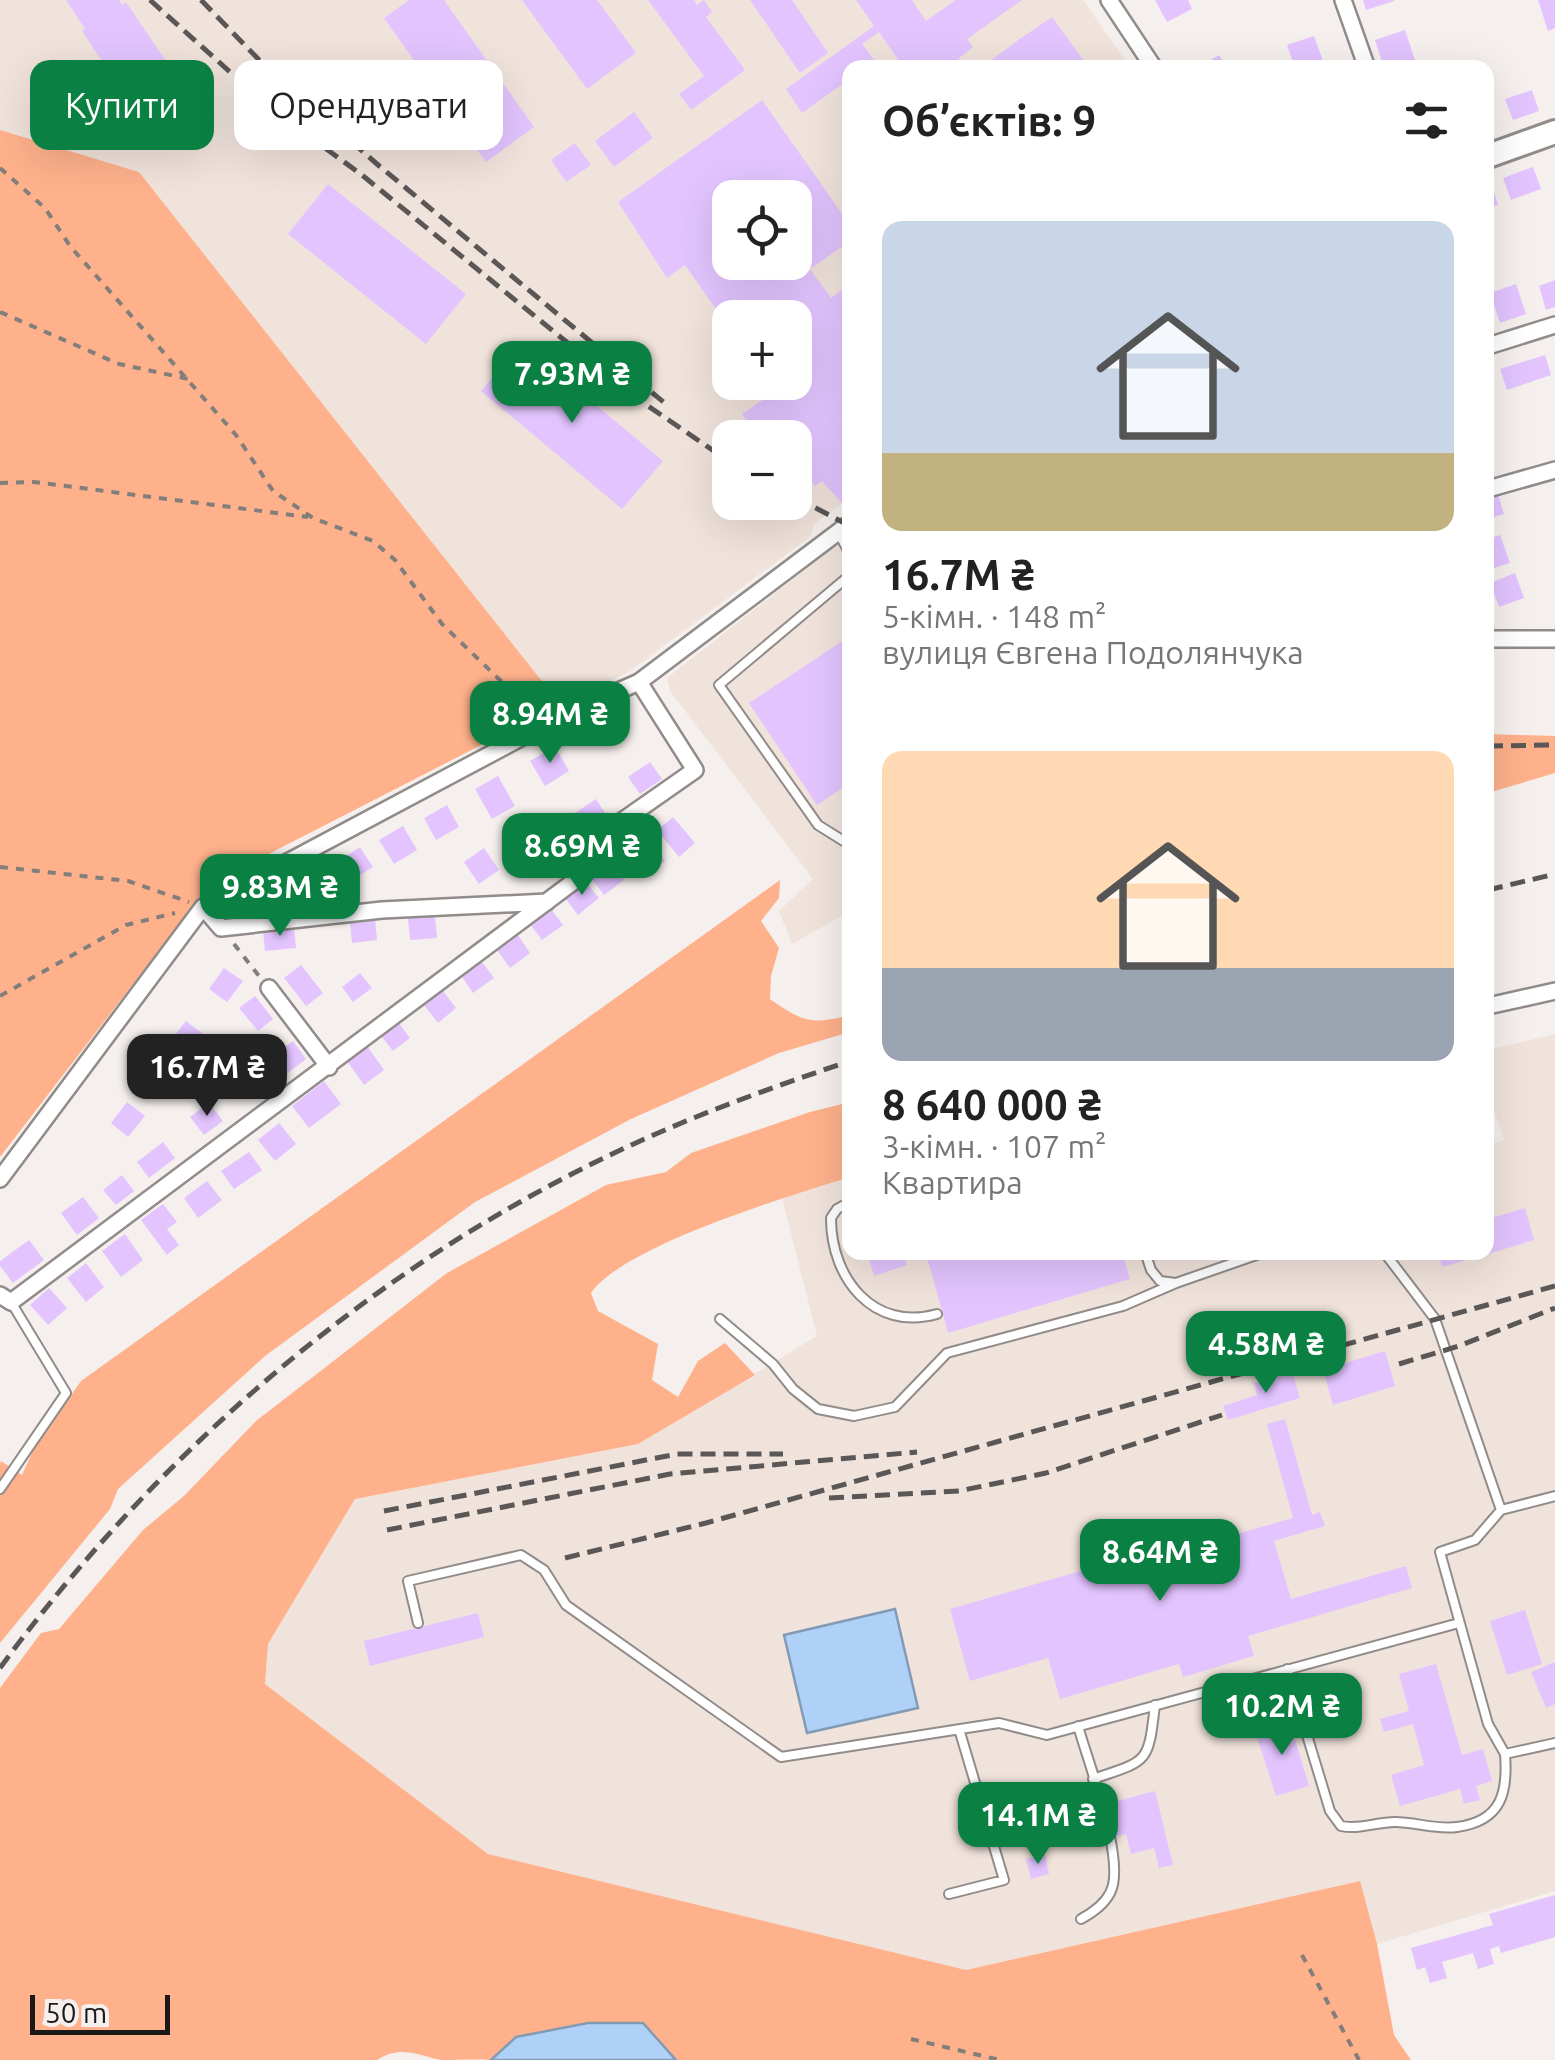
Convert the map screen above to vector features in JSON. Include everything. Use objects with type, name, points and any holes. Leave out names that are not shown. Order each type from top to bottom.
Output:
[{"type":"street","points":[[1108,0],[1149,60]]},
{"type":"street","points":[[1343,0],[1364,60]]},
{"type":"street","points":[[1494,154],[1555,132]]},
{"type":"street","points":[[1494,344],[1555,325]]},
{"type":"street","points":[[1494,487],[1555,470]]},
{"type":"street","points":[[0,1179],[203,907],[564,715],[639,682],[842,530]]},
{"type":"street","points":[[1494,639],[1555,639]]},
{"type":"street","points":[[595,840],[695,770],[639,682]]},
{"type":"street","points":[[6,1298],[329,1067],[584,874]]},
{"type":"street","points":[[203,907],[221,928],[382,910],[547,902]]},
{"type":"street","points":[[269,988],[329,1067]]},
{"type":"street","points":[[1494,1005],[1555,992]]},
{"type":"lane","points":[[842,582],[720,684],[818,825],[842,840]]},
{"type":"lane","points":[[842,1206],[831,1218],[838,1257],[849,1282],[869,1305],[898,1318],[919,1319],[937,1314]]},
{"type":"lane","points":[[1148,1260],[1160,1281],[1176,1282]]},
{"type":"lane","points":[[720,1318],[774,1364],[793,1390],[818,1410],[854,1416],[895,1407],[947,1353],[1123,1306],[1176,1282],[1241,1260]]},
{"type":"lane","points":[[1390,1260],[1435,1319],[1501,1510]]},
{"type":"lane","points":[[0,1489],[66,1392],[6,1298]]},
{"type":"lane","points":[[1287,1670],[1330,1812],[1340,1826],[1394,1822],[1458,1827],[1486,1816],[1502,1802],[1508,1781],[1505,1754],[1488,1724],[1440,1552],[1475,1540],[1501,1510],[1555,1496]]},
{"type":"lane","points":[[418,1623],[408,1580],[521,1555],[544,1570],[566,1605],[780,1757],[999,1723],[1047,1735],[1460,1622]]},
{"type":"lane","points":[[1093,1778],[1137,1764],[1150,1752],[1155,1705]]},
{"type":"lane","points":[[1078,1726],[1114,1850],[1116,1874],[1110,1894],[1081,1919]]},
{"type":"lane","points":[[948,1894],[1004,1880],[959,1729]]},
{"type":"lane","points":[[1505,1754],[1555,1742]]},
{"type":"path","points":[[0,168],[45,208],[80,259],[236,435],[273,491],[313,518],[373,541],[395,560],[442,624],[502,682],[564,715]]},
{"type":"path","points":[[0,312],[119,364],[189,379]]},
{"type":"path","points":[[0,483],[34,482],[313,518]]},
{"type":"path","points":[[0,867],[128,881],[203,907]]},
{"type":"path","points":[[0,996],[126,925],[203,907]]},
{"type":"path","points":[[221,928],[269,988]]},
{"type":"path","points":[[1302,1955],[1360,2060]]},
{"type":"path","points":[[911,2039],[1000,2060]]},
{"type":"shaded area","points":[[0,0],[1083,0],[1125,60],[842,60],[842,503],[814,524],[811,536],[629,672],[577,696],[541,680],[139,172],[66,150],[214,150],[214,60],[30,60],[30,139],[0,130]]},
{"type":"shaded area","points":[[0,130],[30,139],[30,150],[66,150],[139,172],[541,680],[577,696],[210,884],[0,1157]]},
{"type":"shaded area","points":[[842,544],[842,916],[792,944],[779,911],[813,879],[670,691],[667,678]]},
{"type":"shaded area","points":[[1494,734],[1555,736],[1555,773],[1494,791]]},
{"type":"shaded area","points":[[780,880],[779,898],[761,921],[779,948],[771,976],[770,999],[808,1019],[842,1017],[842,1034],[779,1053],[631,1119],[475,1202],[265,1356],[118,1489],[110,1509],[0,1643],[0,1464],[1,1461],[22,1475],[35,1446],[81,1381]]},
{"type":"shaded area","points":[[1555,1034],[1555,1891],[1377,1944],[1359,1881],[966,1970],[488,1854],[265,1684],[268,1644],[355,1499],[638,1444],[817,1336],[782,1198],[842,1179],[842,1260],[1494,1260],[1494,1143],[1504,1140],[1494,1110],[1494,1049]]},
{"type":"shaded area","points":[[842,1104],[842,1180],[750,1209],[672,1240],[609,1275],[591,1293],[598,1311],[658,1344],[652,1380],[678,1397],[698,1361],[725,1343],[755,1375],[638,1444],[355,1499],[268,1644],[265,1684],[488,1854],[966,1970],[1360,1881],[1377,1944],[1394,2035],[1411,2060],[676,2060],[643,2023],[588,2023],[516,2037],[491,2060],[441,2060],[401,2052],[377,2060],[0,2060],[0,1688],[41,1633],[59,1629],[143,1530],[184,1496],[256,1421],[447,1273],[606,1185],[666,1172],[691,1153]]},
{"type":"water","points":[[895,1609],[918,1708],[807,1733],[784,1635]]},
{"type":"water","points":[[588,2023],[643,2023],[676,2060],[491,2060],[516,2037]]},
{"type":"building","points":[[66,0],[119,0],[122,5],[126,2],[165,60],[101,60],[82,31],[85,29]]},
{"type":"building","points":[[409,0],[444,0],[487,60],[414,60],[384,18]]},
{"type":"building","points":[[522,0],[597,0],[636,53],[587,89]]},
{"type":"building","points":[[648,0],[694,0],[697,5],[704,0],[712,12],[706,17],[745,70],[691,110],[679,94],[704,76]]},
{"type":"building","points":[[750,0],[792,0],[828,53],[800,73]]},
{"type":"building","points":[[856,0],[912,0],[926,21],[956,0],[1022,0],[967,39],[973,47],[957,60],[898,60],[879,32],[862,44],[874,60],[842,60],[842,85],[802,113],[786,89],[874,26]]},
{"type":"building","points":[[1155,0],[1188,0],[1192,9],[1167,22]]},
{"type":"building","points":[[1363,0],[1394,0],[1394,1],[1366,10]]},
{"type":"building","points":[[1538,0],[1555,0],[1555,28],[1548,31]]},
{"type":"building","points":[[1052,17],[1083,60],[992,60]]},
{"type":"building","points":[[1405,30],[1415,60],[1381,60],[1375,40]]},
{"type":"building","points":[[1314,36],[1323,60],[1292,60],[1287,45]]},
{"type":"building","points":[[503,83],[534,127],[503,150]]},
{"type":"building","points":[[1532,90],[1539,111],[1513,120],[1505,99]]},
{"type":"building","points":[[762,100],[842,214],[842,247],[812,268],[812,180],[712,180],[712,280],[812,280],[812,272],[831,298],[842,290],[842,503],[822,481],[815,486],[812,482],[812,420],[746,420],[742,414],[762,400],[812,400],[812,300],[712,300],[712,303],[685,265],[667,278],[618,202]]},
{"type":"building","points":[[634,112],[653,138],[614,167],[595,141]]},
{"type":"building","points":[[575,143],[591,165],[566,182],[551,160]]},
{"type":"building","points":[[478,150],[502,150],[486,162]]},
{"type":"building","points":[[1533,167],[1541,189],[1511,200],[1503,178]]},
{"type":"building","points":[[328,184],[466,294],[426,344],[288,234]]},
{"type":"building","points":[[1555,280],[1555,307],[1546,310],[1539,286]]},
{"type":"building","points":[[1516,284],[1526,314],[1500,323],[1494,292]]},
{"type":"building","points":[[522,343],[663,461],[622,509],[481,391]]},
{"type":"building","points":[[1545,355],[1551,375],[1507,390],[1500,369]]},
{"type":"building","points":[[1498,495],[1504,514],[1494,517],[1494,496]]},
{"type":"building","points":[[1500,535],[1510,563],[1494,568],[1494,537]]},
{"type":"building","points":[[1515,573],[1524,598],[1499,607],[1494,581]]},
{"type":"building","points":[[842,641],[842,788],[817,805],[749,703]]},
{"type":"building","points":[[618,714],[628,733],[606,745],[596,726]]},
{"type":"building","points":[[555,747],[569,771],[545,786],[530,761]]},
{"type":"building","points":[[650,762],[662,779],[640,794],[628,777]]},
{"type":"building","points":[[498,776],[515,806],[492,819],[475,789]]},
{"type":"building","points":[[596,799],[609,819],[582,837],[569,817]]},
{"type":"building","points":[[447,805],[459,827],[436,840],[424,818]]},
{"type":"building","points":[[673,817],[695,843],[679,857],[657,830]]},
{"type":"building","points":[[403,826],[417,850],[394,864],[379,840]]},
{"type":"building","points":[[544,836],[558,856],[534,873],[520,853]]},
{"type":"building","points":[[647,836],[665,861],[647,874],[629,849]]},
{"type":"building","points":[[360,847],[373,867],[352,880],[340,860]]},
{"type":"building","points":[[484,848],[499,870],[479,884],[464,862]]},
{"type":"building","points":[[612,863],[624,880],[604,895],[591,878]]},
{"type":"building","points":[[339,867],[342,888],[321,892],[318,870]]},
{"type":"building","points":[[586,882],[599,898],[578,915],[565,898]]},
{"type":"building","points":[[551,909],[563,925],[542,940],[530,924]]},
{"type":"building","points":[[435,916],[437,938],[410,940],[408,918]]},
{"type":"building","points":[[375,918],[377,940],[352,943],[350,921]]},
{"type":"building","points":[[294,927],[296,948],[265,951],[263,931]]},
{"type":"building","points":[[518,935],[530,953],[510,968],[497,950]]},
{"type":"building","points":[[482,962],[494,978],[473,993],[462,977]]},
{"type":"building","points":[[301,965],[323,993],[306,1006],[284,978]]},
{"type":"building","points":[[224,968],[243,981],[227,1002],[209,989]]},
{"type":"building","points":[[360,973],[372,988],[353,1002],[342,987]]},
{"type":"building","points":[[443,991],[456,1008],[438,1023],[424,1005]]},
{"type":"building","points":[[255,996],[273,1019],[258,1031],[239,1008]]},
{"type":"building","points":[[186,1021],[203,1034],[188,1053],[171,1040]]},
{"type":"building","points":[[399,1023],[410,1038],[393,1051],[381,1036]]},
{"type":"building","points":[[293,1041],[306,1059],[285,1075],[271,1057]]},
{"type":"building","points":[[367,1046],[384,1070],[364,1085],[347,1061]]},
{"type":"building","points":[[159,1060],[176,1072],[162,1092],[145,1079]]},
{"type":"building","points":[[324,1081],[341,1104],[309,1128],[292,1106]]},
{"type":"building","points":[[127,1102],[145,1116],[128,1137],[111,1123]]},
{"type":"building","points":[[209,1103],[223,1121],[204,1135],[190,1117]]},
{"type":"building","points":[[279,1123],[296,1144],[275,1161],[258,1140]]},
{"type":"building","points":[[163,1142],[175,1158],[149,1178],[137,1162]]},
{"type":"building","points":[[249,1152],[262,1170],[234,1189],[221,1171]]},
{"type":"building","points":[[122,1175],[134,1191],[116,1205],[103,1190]]},
{"type":"building","points":[[207,1181],[222,1200],[198,1218],[184,1198]]},
{"type":"building","points":[[83,1197],[99,1218],[77,1235],[61,1213]]},
{"type":"building","points":[[163,1204],[177,1222],[167,1229],[179,1245],[167,1255],[141,1220]]},
{"type":"building","points":[[1525,1208],[1534,1240],[1494,1252],[1494,1217]]},
{"type":"building","points":[[125,1234],[143,1260],[121,1277],[102,1251]]},
{"type":"building","points":[[29,1240],[44,1260],[13,1283],[0,1261]]},
{"type":"building","points":[[869,1260],[905,1260],[907,1265],[874,1276]]},
{"type":"building","points":[[928,1260],[1124,1260],[1130,1279],[948,1333]]},
{"type":"building","points":[[1440,1260],[1466,1260],[1442,1267]]},
{"type":"building","points":[[86,1263],[104,1287],[86,1302],[67,1278]]},
{"type":"building","points":[[49,1288],[67,1308],[48,1325],[30,1305]]},
{"type":"building","points":[[1385,1351],[1395,1386],[1333,1405],[1323,1370]]},
{"type":"building","points":[[1292,1371],[1300,1398],[1228,1420],[1223,1406],[1257,1395],[1254,1383]]},
{"type":"building","points":[[1285,1419],[1312,1515],[1320,1512],[1325,1526],[1274,1541],[1291,1599],[1406,1566],[1412,1588],[1248,1636],[1254,1656],[1183,1677],[1179,1664],[1060,1699],[1048,1658],[970,1681],[950,1609],[1150,1551],[1147,1538],[1195,1524],[1201,1544],[1293,1518],[1267,1424]]},
{"type":"building","points":[[1525,1610],[1542,1664],[1507,1675],[1490,1621]]},
{"type":"building","points":[[478,1613],[484,1637],[370,1666],[364,1641]]},
{"type":"building","points":[[1555,1662],[1555,1704],[1546,1708],[1531,1672]]},
{"type":"building","points":[[1436,1664],[1462,1755],[1483,1749],[1492,1781],[1476,1786],[1480,1800],[1464,1804],[1460,1789],[1400,1806],[1391,1775],[1424,1765],[1413,1724],[1384,1732],[1380,1719],[1409,1711],[1399,1674]]},
{"type":"building","points":[[1289,1720],[1309,1786],[1276,1796],[1255,1731]]},
{"type":"building","points":[[1155,1791],[1173,1865],[1159,1868],[1154,1848],[1131,1854],[1126,1834],[1114,1837],[1106,1804]]},
{"type":"building","points":[[1045,1855],[1049,1874],[1031,1879],[1026,1859]]},
{"type":"building","points":[[1555,1895],[1555,1937],[1501,1953],[1499,1946],[1490,1949],[1494,1964],[1478,1969],[1473,1953],[1442,1962],[1447,1978],[1430,1983],[1425,1967],[1417,1970],[1411,1948],[1493,1925],[1489,1914]]},
{"type":"railway","points":[[150,0],[269,107],[362,175],[629,393],[712,450]]},
{"type":"railway","points":[[201,0],[263,64],[377,164],[667,405]]},
{"type":"railway","points":[[812,506],[842,522]]},
{"type":"railway","points":[[1494,746],[1555,745]]},
{"type":"railway","points":[[1494,889],[1555,874]]},
{"type":"railway","points":[[0,1668],[138,1502],[215,1426],[297,1355],[383,1289],[473,1230],[567,1176],[688,1120],[842,1064]]},
{"type":"railway","points":[[565,1558],[706,1523],[1555,1286]]},
{"type":"railway","points":[[1399,1364],[1459,1346],[1555,1308]]},
{"type":"railway","points":[[829,1498],[959,1491],[1046,1473],[1222,1415]]},
{"type":"railway","points":[[387,1530],[670,1474],[917,1452]]},
{"type":"railway","points":[[384,1511],[677,1454],[783,1454]]}]
